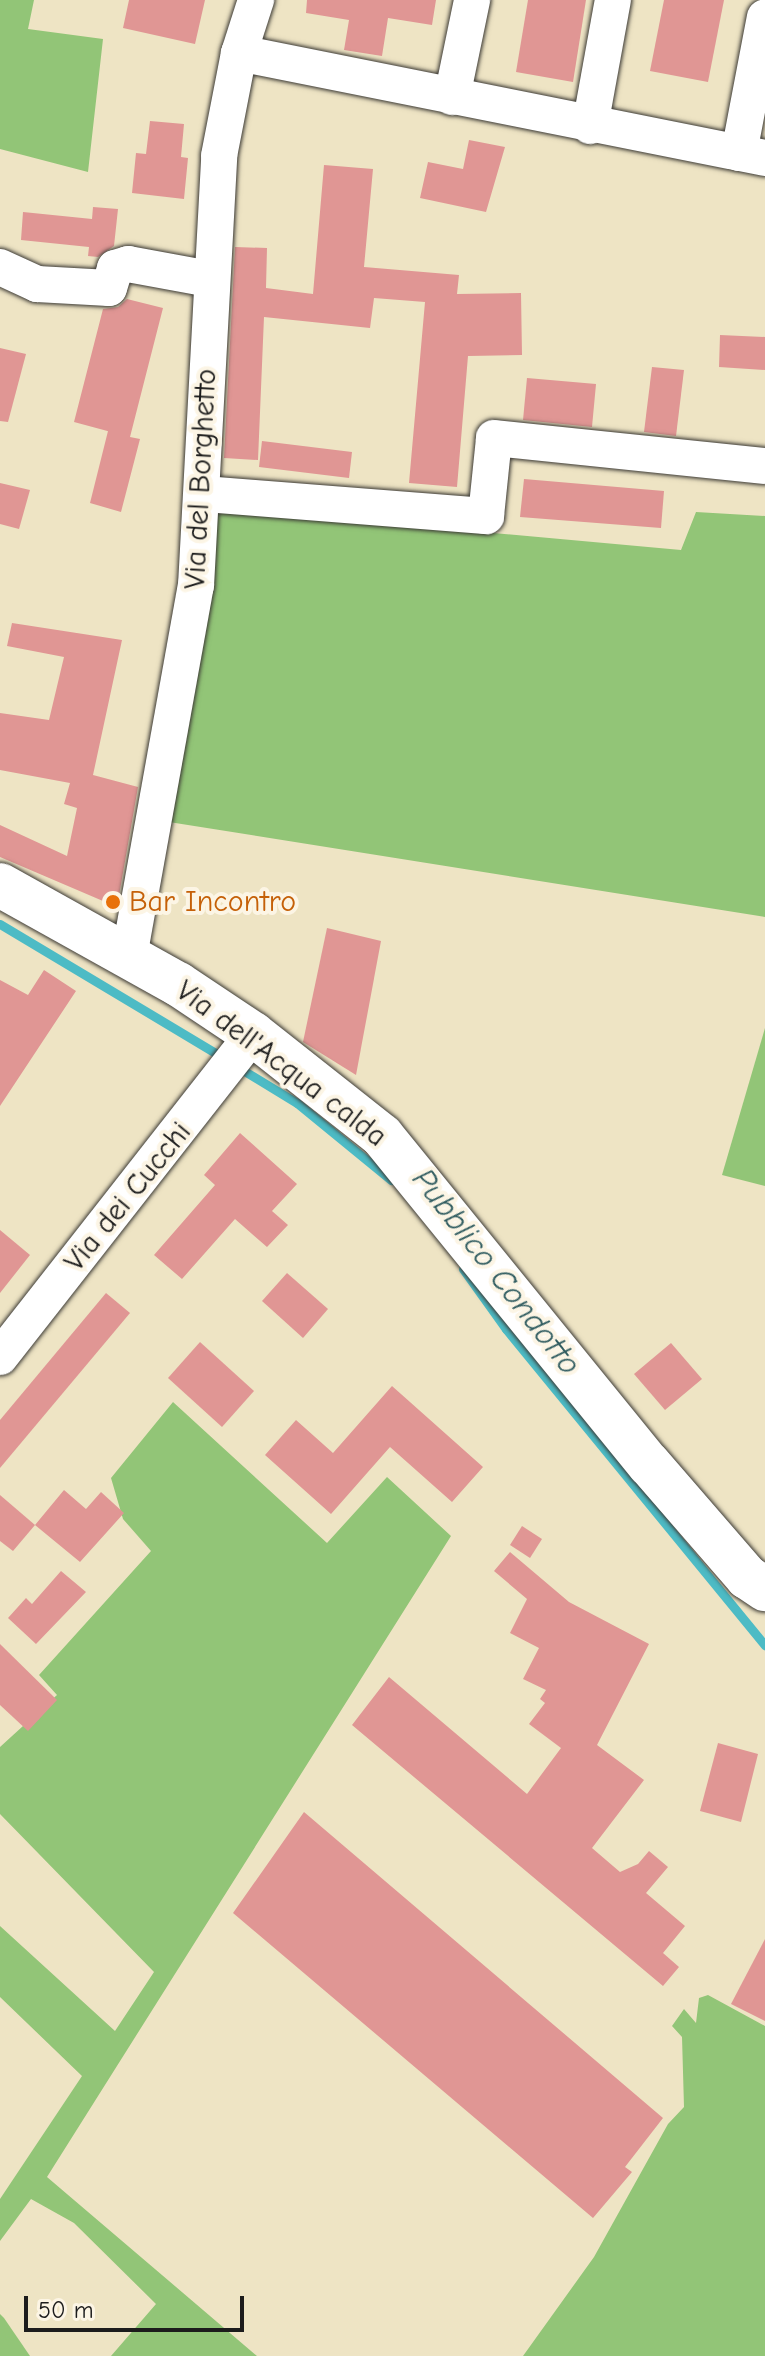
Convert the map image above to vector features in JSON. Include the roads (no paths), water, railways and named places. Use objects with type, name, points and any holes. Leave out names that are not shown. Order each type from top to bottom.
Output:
[{"type":"street","name":"Via del Borghetto","points":[[129,957],[196,586],[205,494],[210,279],[219,156],[239,53],[256,0]]},
{"type":"street","points":[[452,97],[472,0]]},
{"type":"street","points":[[590,126],[613,0]]},
{"type":"street","points":[[239,53],[590,126],[752,155],[765,17]]},
{"type":"street","points":[[0,267],[37,284],[109,288],[115,268],[128,264],[210,279]]},
{"type":"street","points":[[205,494],[486,516],[494,438],[765,466]]},
{"type":"street","name":"Via dell'Acqua calda","points":[[0,885],[129,957],[253,1034],[382,1136],[649,1464],[747,1577],[765,1589]]},
{"type":"street","name":"Via dei Cucchi","points":[[0,1357],[223,1078],[253,1034]]},
{"type":"waterway","name":"Pubblico Condotto","points":[[0,924],[224,1058]]},
{"type":"waterway","name":"Pubblico Condotto","points":[[236,1066],[297,1103],[391,1180]]},
{"type":"waterway","name":"Pubblico Condotto","points":[[463,1269],[506,1329],[765,1646]]},
{"type":"place","name":"Bar Incontro","points":[[113,902]]}]
